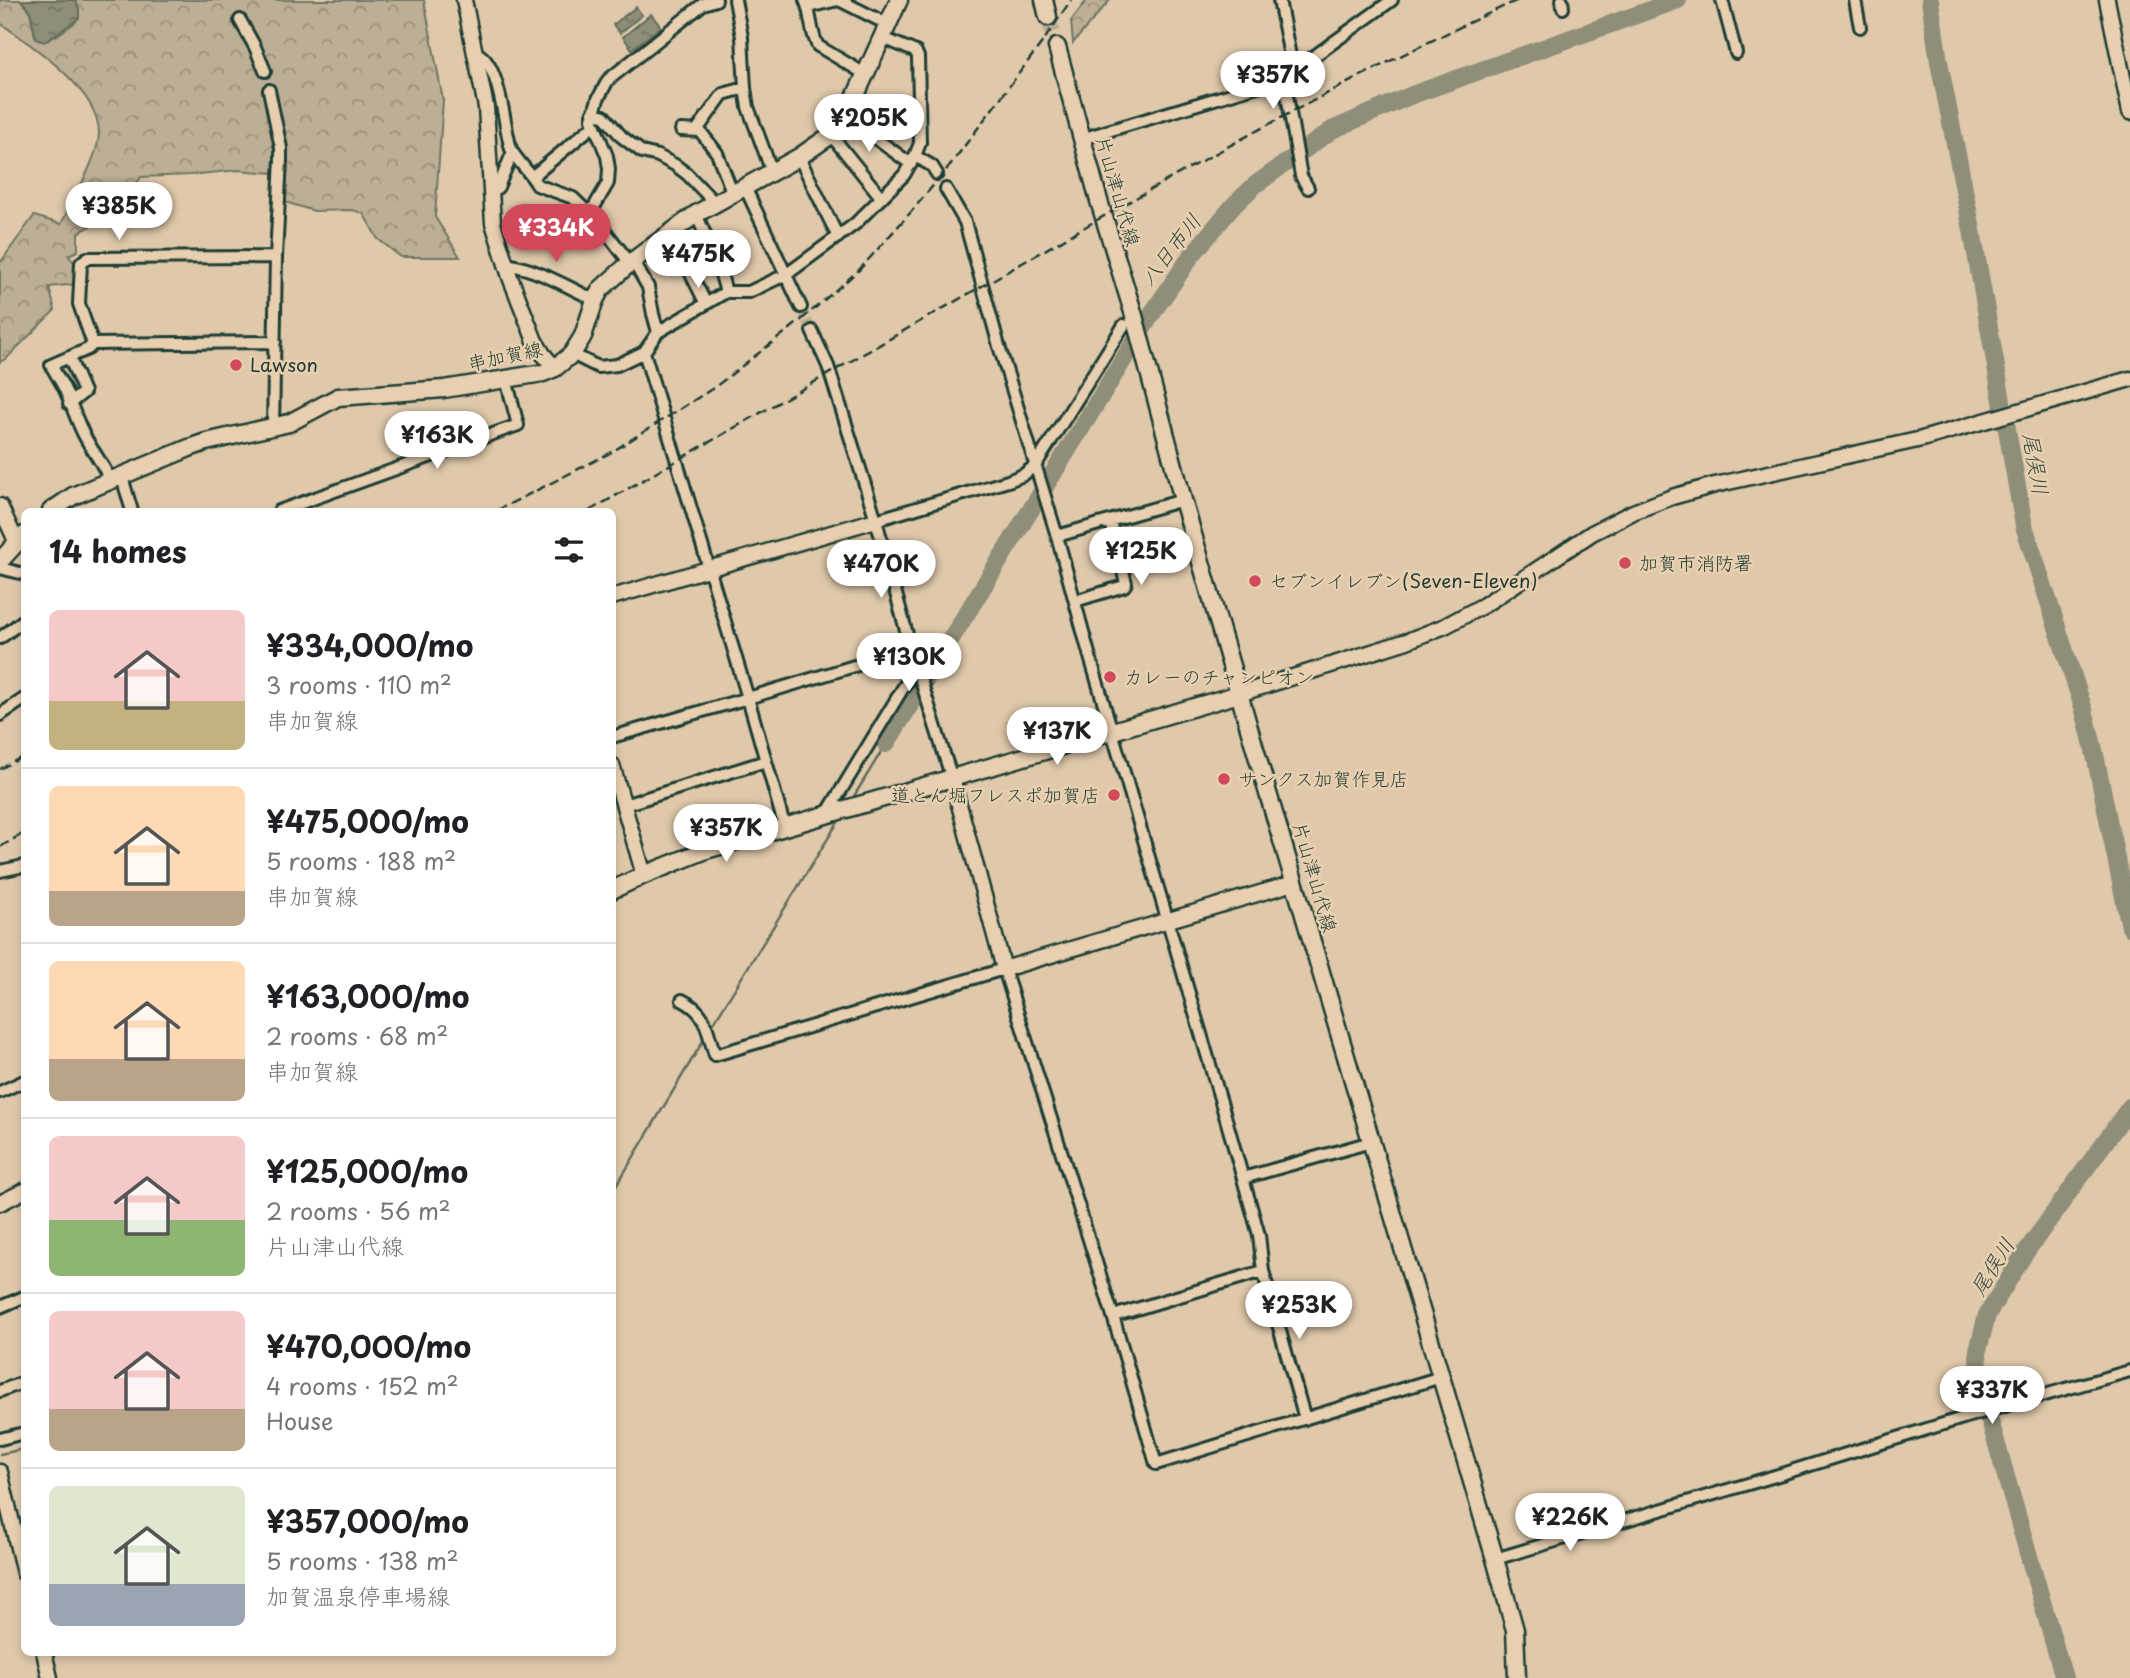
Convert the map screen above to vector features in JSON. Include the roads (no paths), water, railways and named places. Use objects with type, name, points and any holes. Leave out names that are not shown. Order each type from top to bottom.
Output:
[{"type":"main road","name":"串加賀線","points":[[55,508],[73,496],[206,442],[273,428],[302,417],[338,397],[425,392],[543,373],[555,368],[572,354],[583,337],[601,289],[632,262],[696,214],[799,157],[831,135],[846,117],[899,0]]},
{"type":"main road","points":[[1044,0],[1048,17]]},
{"type":"main road","name":"片山津山代線","points":[[1057,47],[1129,322],[1144,353],[1183,500],[1294,883],[1495,1559],[1515,1630],[1517,1678]]},
{"type":"main road","points":[[0,561],[21,539]]},
{"type":"main road","points":[[616,888],[706,850],[1240,694]]},
{"type":"street","points":[[464,0],[486,107],[493,223],[535,341],[542,354],[555,368]]},
{"type":"street","points":[[588,211],[594,207],[608,183],[607,156],[593,126],[593,112],[612,75],[703,4],[716,0]]},
{"type":"street","points":[[735,0],[742,37],[748,107],[772,172]]},
{"type":"street","points":[[572,354],[598,366],[617,365],[644,352],[658,332],[726,292],[748,292],[787,274],[855,224],[904,175],[920,143],[918,57],[916,52],[839,0],[807,3],[818,46],[865,74]]},
{"type":"street","points":[[1279,0],[1289,75],[1293,139],[1301,176],[1308,188]]},
{"type":"street","points":[[1081,139],[1289,75],[1392,0]]},
{"type":"street","points":[[1855,0],[1860,27]]},
{"type":"street","points":[[2107,0],[2130,112]]},
{"type":"street","points":[[1723,5],[1736,53]]},
{"type":"street","points":[[240,20],[265,71]]},
{"type":"street","points":[[476,53],[483,55],[489,62],[503,108],[512,153],[533,176],[537,185],[573,198],[588,211],[632,262],[648,287],[658,332]]},
{"type":"street","points":[[697,130],[723,94],[745,88]]},
{"type":"street","points":[[269,90],[281,159],[273,428]]},
{"type":"street","points":[[593,112],[604,117],[622,137],[642,152],[658,156],[675,165],[715,203]]},
{"type":"street","points":[[846,117],[913,160],[932,166],[937,174]]},
{"type":"street","points":[[533,176],[593,126]]},
{"type":"street","points":[[681,131],[697,130]]},
{"type":"street","points":[[697,130],[717,153],[739,190],[787,274],[801,307]]},
{"type":"street","points":[[831,135],[881,197]]},
{"type":"street","points":[[490,194],[498,187],[512,153]]},
{"type":"street","points":[[799,157],[838,237]]},
{"type":"street","points":[[946,189],[965,222],[1057,536],[1243,1178],[1259,1236],[1263,1271],[1305,1419]]},
{"type":"street","points":[[696,214],[717,261],[726,292]]},
{"type":"street","points":[[661,239],[687,266],[706,304]]},
{"type":"street","points":[[93,344],[79,304],[81,262],[87,258],[276,257]]},
{"type":"street","points":[[506,264],[521,266],[549,277],[595,300]]},
{"type":"street","points":[[616,596],[1008,481],[1036,469],[1129,322]]},
{"type":"street","points":[[812,331],[828,366],[876,520],[1004,969],[1113,1316],[1156,1464],[1441,1377]]},
{"type":"street","points":[[130,508],[116,479],[96,459],[69,404],[66,391],[51,365],[88,349],[93,344],[275,342]]},
{"type":"street","points":[[644,352],[785,828]]},
{"type":"street","points":[[69,357],[84,392],[69,404]]},
{"type":"street","points":[[287,508],[518,425],[506,379]]},
{"type":"street","points":[[1240,694],[1445,626],[1484,605],[1592,533],[1633,512],[1672,497],[1922,439],[2130,379]]},
{"type":"street","points":[[1057,536],[1183,500]]},
{"type":"street","points":[[0,506],[21,539]]},
{"type":"street","points":[[1075,601],[1124,586],[1126,583],[1110,522]]},
{"type":"street","points":[[0,568],[21,573]]},
{"type":"street","points":[[0,638],[21,622]]},
{"type":"street","points":[[616,736],[911,649]]},
{"type":"street","points":[[829,815],[918,667]]},
{"type":"street","points":[[0,715],[21,701]]},
{"type":"street","points":[[624,805],[766,761]]},
{"type":"street","points":[[616,778],[644,875]]},
{"type":"street","points":[[0,871],[21,869]]},
{"type":"street","points":[[682,1000],[697,1008],[704,1020],[715,1055],[1294,883]]},
{"type":"street","points":[[0,1093],[21,1082]]},
{"type":"street","points":[[1243,1178],[1371,1142]]},
{"type":"street","points":[[0,1203],[21,1192]]},
{"type":"street","points":[[1113,1316],[1263,1271]]},
{"type":"street","points":[[0,1307],[21,1298]]},
{"type":"street","points":[[1495,1559],[1966,1417],[2130,1371]]},
{"type":"street","points":[[0,1391],[21,1383]]},
{"type":"street","points":[[0,1439],[21,1434]]},
{"type":"street","points":[[0,1472],[21,1560]]},
{"type":"street","points":[[45,1656],[50,1678]]},
{"type":"water","points":[[21,0],[75,0],[79,18],[44,42],[36,39],[30,11]]},
{"type":"water","points":[[636,7],[642,15],[620,33],[613,25]]},
{"type":"water","points":[[651,14],[661,27],[632,49],[623,37]]},
{"type":"waterway","name":"八日市川","points":[[886,744],[1153,312],[1192,255],[1234,205],[1255,185],[1332,130],[1412,95],[1678,0]]},
{"type":"waterway","name":"尾俣川","points":[[1930,0],[2024,526],[2084,710],[2130,927]]},
{"type":"waterway","points":[[851,801],[886,744]]},
{"type":"waterway","points":[[711,1027],[840,819]]},
{"type":"waterway","points":[[616,1186],[706,1036]]},
{"type":"waterway","name":"尾俣川","points":[[2064,1678],[1984,1400],[1979,1376],[1978,1350],[1987,1315],[2023,1256],[2130,1107]]},
{"type":"waterway","points":[[0,1454],[21,1450]]},
{"type":"tunnel","points":[[1048,17],[1057,47]]},
{"type":"tunnel","points":[[801,307],[812,331]]},
{"type":"railway","points":[[502,508],[610,453],[715,387],[800,321],[859,270],[951,164],[1071,0]]},
{"type":"railway","points":[[594,508],[1206,159],[1329,92],[1518,0]]},
{"type":"railway","points":[[0,769],[21,758]]},
{"type":"railway","points":[[0,847],[21,835]]},
{"type":"place","name":"Lawson","points":[[236,365]]},
{"type":"place","name":"加賀市消防署","points":[[1625,563]]},
{"type":"place","name":"セブンイレブン(Seven-Eleven)","points":[[1255,581]]},
{"type":"place","name":"カレーのチャンピオン","points":[[1110,677]]},
{"type":"place","name":"サンクス加賀作見店","points":[[1224,779]]},
{"type":"place","name":"道とん堀フレスポ加賀店","points":[[1114,795]]}]
